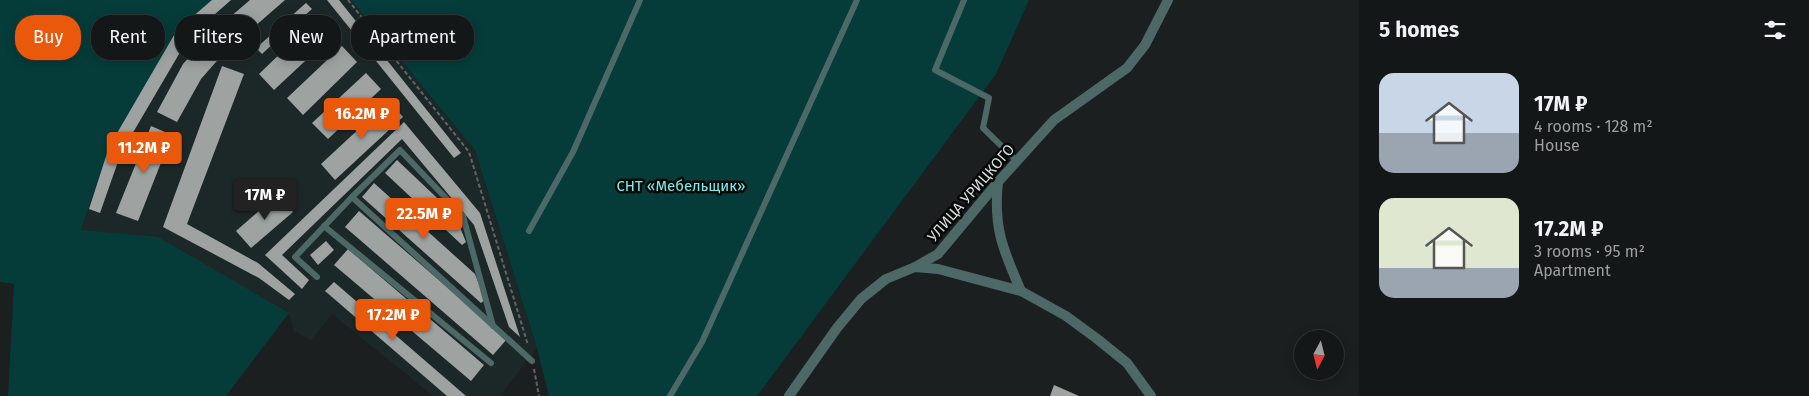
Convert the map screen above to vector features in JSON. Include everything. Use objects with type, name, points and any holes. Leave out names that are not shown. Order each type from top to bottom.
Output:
[{"type":"street","name":"УЛИЦА УРИЦКОГО","points":[[789,396],[837,328],[861,299],[886,279],[915,267],[938,254],[998,182],[1054,120],[1127,68],[1145,45],[1168,0]]},
{"type":"street","points":[[998,182],[995,206],[998,230],[1005,255],[1021,290]]},
{"type":"street","points":[[915,267],[938,269],[1021,290],[1066,316],[1127,363],[1151,396]]},
{"type":"lane","points":[[529,231],[574,152],[640,0]]},
{"type":"lane","points":[[670,396],[702,342],[857,0]]},
{"type":"lane","points":[[964,0],[935,70],[989,98],[983,128],[1018,161]]},
{"type":"lane","points":[[317,277],[295,257],[400,150],[463,216],[493,326]]},
{"type":"lane","points":[[352,197],[532,361]]},
{"type":"lane","points":[[324,226],[490,363]]},
{"type":"path","points":[[348,0],[469,152],[532,361],[539,396]]},
{"type":"shaded area","points":[[224,0],[351,0],[363,15],[351,15],[351,60],[401,60],[475,150],[537,348],[500,396],[433,396],[332,314],[311,340],[294,331],[289,313],[81,231],[102,167],[175,44],[175,60],[260,60],[260,15],[205,15]]},
{"type":"green space","points":[[0,0],[224,0],[205,15],[175,15],[175,43],[102,167],[81,230],[158,237],[289,313],[226,396],[8,396],[14,284],[0,282]]},
{"type":"green space","name":"СНТ «Мебельщик»","points":[[351,0],[1029,0],[996,74],[757,396],[549,396],[537,348],[475,150],[401,60],[474,60],[474,15],[363,15]]},
{"type":"building","points":[[212,0],[231,0],[214,15],[194,15]]},
{"type":"building","points":[[250,0],[285,0],[260,22],[260,15],[232,15]]},
{"type":"building","points":[[327,0],[339,0],[351,15],[351,30],[341,15]]},
{"type":"building","points":[[306,3],[312,9],[305,15],[292,15]]},
{"type":"building","points":[[175,33],[176,60],[121,153],[100,213],[89,209],[109,147],[160,60],[165,60],[165,51]]},
{"type":"building","points":[[270,36],[270,47],[262,54],[260,52],[260,44]]},
{"type":"building","points":[[341,47],[351,56],[351,60],[357,62],[303,115],[287,98],[327,60],[341,60]]},
{"type":"building","points":[[187,60],[218,60],[201,79],[177,122],[157,112]]},
{"type":"building","points":[[274,60],[306,60],[274,90],[259,74]]},
{"type":"building","points":[[375,60],[387,60],[461,153],[454,158]]},
{"type":"building","points":[[222,66],[244,74],[187,224],[258,263],[295,294],[289,300],[259,278],[163,227]]},
{"type":"building","points":[[366,73],[381,89],[328,139],[312,123]]},
{"type":"building","points":[[389,101],[403,117],[335,180],[321,164]]},
{"type":"building","points":[[404,122],[480,213],[520,337],[509,327],[474,225],[402,139],[282,255],[309,280],[302,289],[265,255]]},
{"type":"building","points":[[151,126],[172,135],[138,221],[116,213]]},
{"type":"building","points":[[397,160],[455,215],[466,242],[462,245],[385,173]]},
{"type":"building","points":[[374,183],[475,274],[485,300],[481,303],[362,197]]},
{"type":"building","points":[[278,194],[293,212],[251,248],[236,231]]},
{"type":"building","points":[[359,211],[507,339],[493,355],[345,227]]},
{"type":"building","points":[[326,241],[334,250],[318,265],[310,255]]},
{"type":"building","points":[[348,249],[484,365],[471,381],[334,265]]},
{"type":"building","points":[[334,282],[466,396],[447,396],[325,291]]},
{"type":"building","points":[[1054,385],[1079,396],[1050,396]]}]
